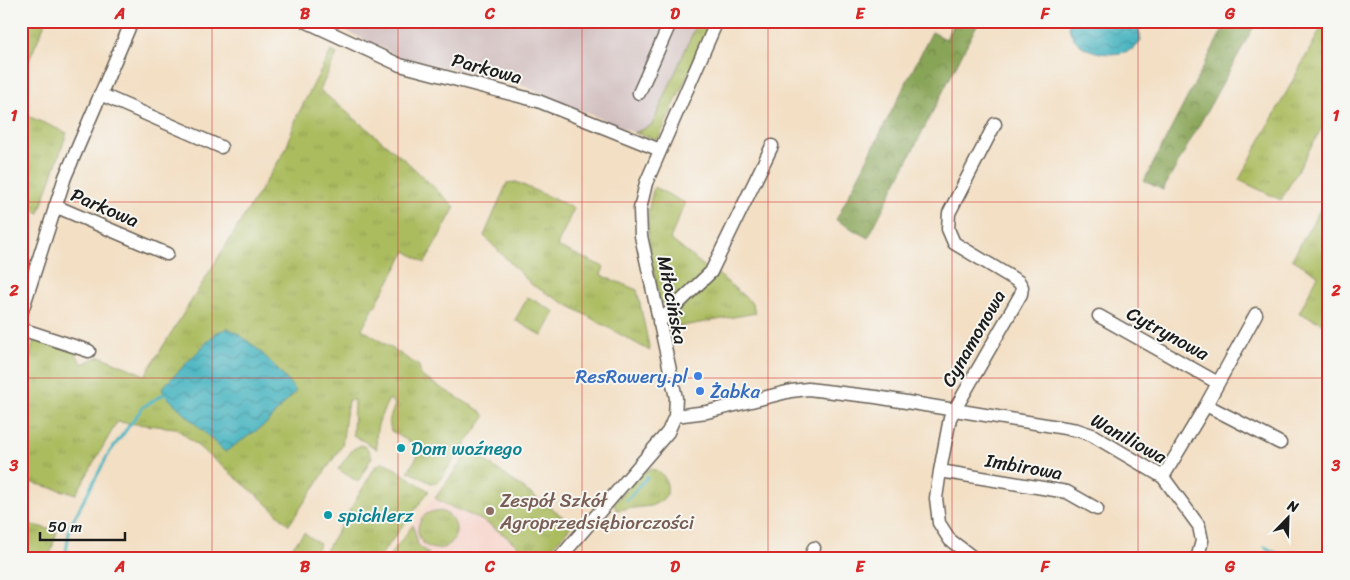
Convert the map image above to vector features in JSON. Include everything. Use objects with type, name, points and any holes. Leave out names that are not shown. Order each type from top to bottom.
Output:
[{"type":"street","name":"Parkowa","points":[[21,314],[55,206],[132,21]]},
{"type":"street","name":"Parkowa","points":[[305,21],[400,65],[538,101],[660,150]]},
{"type":"street","points":[[639,93],[671,21]]},
{"type":"street","name":"Miłocińska","points":[[675,416],[676,398],[658,322],[641,236],[640,208],[646,183],[717,21]]},
{"type":"street","points":[[100,94],[221,147]]},
{"type":"street","name":"Cynamonowa","points":[[954,410],[1021,294],[1022,288],[1019,282],[954,243],[948,229],[949,214],[995,124]]},
{"type":"street","points":[[658,322],[711,272],[772,146]]},
{"type":"street","name":"Parkowa","points":[[55,206],[167,254]]},
{"type":"street","name":"Cytrynowa","points":[[1163,478],[1256,314]]},
{"type":"street","name":"Cytrynowa","points":[[1099,316],[1218,383]]},
{"type":"street","points":[[21,329],[88,351]]},
{"type":"street","name":"Waniliowa","points":[[675,416],[687,416],[808,389],[843,392],[1086,433],[1163,478],[1198,526],[1202,541],[1197,559]]},
{"type":"street","points":[[1206,405],[1280,443]]},
{"type":"street","points":[[954,410],[950,418],[936,498],[939,523],[950,540],[975,559]]},
{"type":"street","points":[[559,559],[660,442],[675,416]]},
{"type":"street","name":"Imbirowa","points":[[940,471],[1067,492],[1097,509]]},
{"type":"shaded area","points":[[326,21],[698,21],[652,125],[634,133],[517,83],[400,57]]},
{"type":"shaded area","name":"Zespół Szkół Agroprzedsiębiorczości","points":[[473,452],[573,524],[542,559],[387,559],[468,453]]},
{"type":"green space","points":[[21,21],[46,21],[21,79]]},
{"type":"green space","points":[[698,21],[712,21],[659,138],[656,139],[634,133],[652,125]]},
{"type":"green space","points":[[954,21],[979,21],[868,238],[836,220],[932,32],[946,39]]},
{"type":"green space","points":[[1227,21],[1257,21],[1163,190],[1144,181]]},
{"type":"green space","points":[[1325,21],[1329,21],[1329,115],[1281,200],[1239,180]]},
{"type":"green space","points":[[331,51],[337,54],[320,90],[406,161],[455,207],[425,263],[406,251],[362,329],[419,366],[421,376],[482,412],[485,417],[438,482],[431,483],[408,471],[422,449],[391,431],[389,421],[395,404],[389,399],[380,417],[376,435],[377,449],[353,435],[354,400],[348,400],[342,446],[289,525],[263,500],[176,428],[117,422],[76,494],[21,480],[21,400],[34,338],[75,352],[82,364],[100,356],[145,375],[286,149],[297,116]]},
{"type":"green space","points":[[21,113],[67,133],[39,213],[21,207]]},
{"type":"green space","points":[[516,182],[574,208],[557,246],[604,267],[601,275],[637,290],[650,351],[532,285],[484,236],[507,183]]},
{"type":"green space","points":[[654,187],[685,203],[670,239],[709,270],[667,306],[660,302],[649,245],[648,216]]},
{"type":"green space","points":[[1329,194],[1329,326],[1299,313],[1318,275],[1292,259]]},
{"type":"green space","points":[[718,274],[752,303],[756,313],[666,329],[666,322]]},
{"type":"green space","points":[[528,297],[555,312],[542,336],[515,320]]},
{"type":"green space","points":[[361,445],[367,448],[372,457],[358,482],[338,469],[353,449]]},
{"type":"green space","points":[[473,452],[573,524],[542,559],[513,559],[520,548],[508,538],[485,522],[435,498],[468,453]]},
{"type":"green space","points":[[382,462],[429,491],[378,559],[321,559],[375,467]]},
{"type":"green space","points":[[649,469],[658,471],[664,477],[667,485],[667,494],[661,501],[651,506],[616,510],[614,503],[637,477]]},
{"type":"green space","points":[[437,511],[450,517],[456,530],[450,543],[437,549],[424,543],[418,530],[424,517]]},
{"type":"green space","points":[[21,522],[57,531],[49,559],[21,559]]},
{"type":"green space","points":[[413,525],[418,545],[429,554],[412,559],[387,559]]},
{"type":"green space","points":[[304,533],[320,544],[312,555],[306,558],[299,557],[293,546]]},
{"type":"water","points":[[1069,21],[1127,21],[1139,29],[1141,41],[1134,48],[1124,52],[1112,54],[1099,53],[1087,49],[1077,42],[1071,33]]},
{"type":"water","points":[[228,328],[257,348],[296,391],[266,424],[225,452],[164,394],[162,388],[216,333]]},
{"type":"waterway","points":[[65,559],[70,526],[109,453],[143,407],[164,394]]},
{"type":"waterway","points":[[627,500],[647,477]]},
{"type":"waterway","points":[[1265,547],[1288,559]]},
{"type":"place","name":"ResRowery.pl","points":[[698,376]]},
{"type":"place","name":"Żabka","points":[[700,391]]},
{"type":"place","name":"Dom woźnego","points":[[401,448]]},
{"type":"place","name":"Zespół Szkół Agroprzedsiębiorczości","points":[[490,511]]},
{"type":"place","name":"spichlerz","points":[[328,515]]}]
